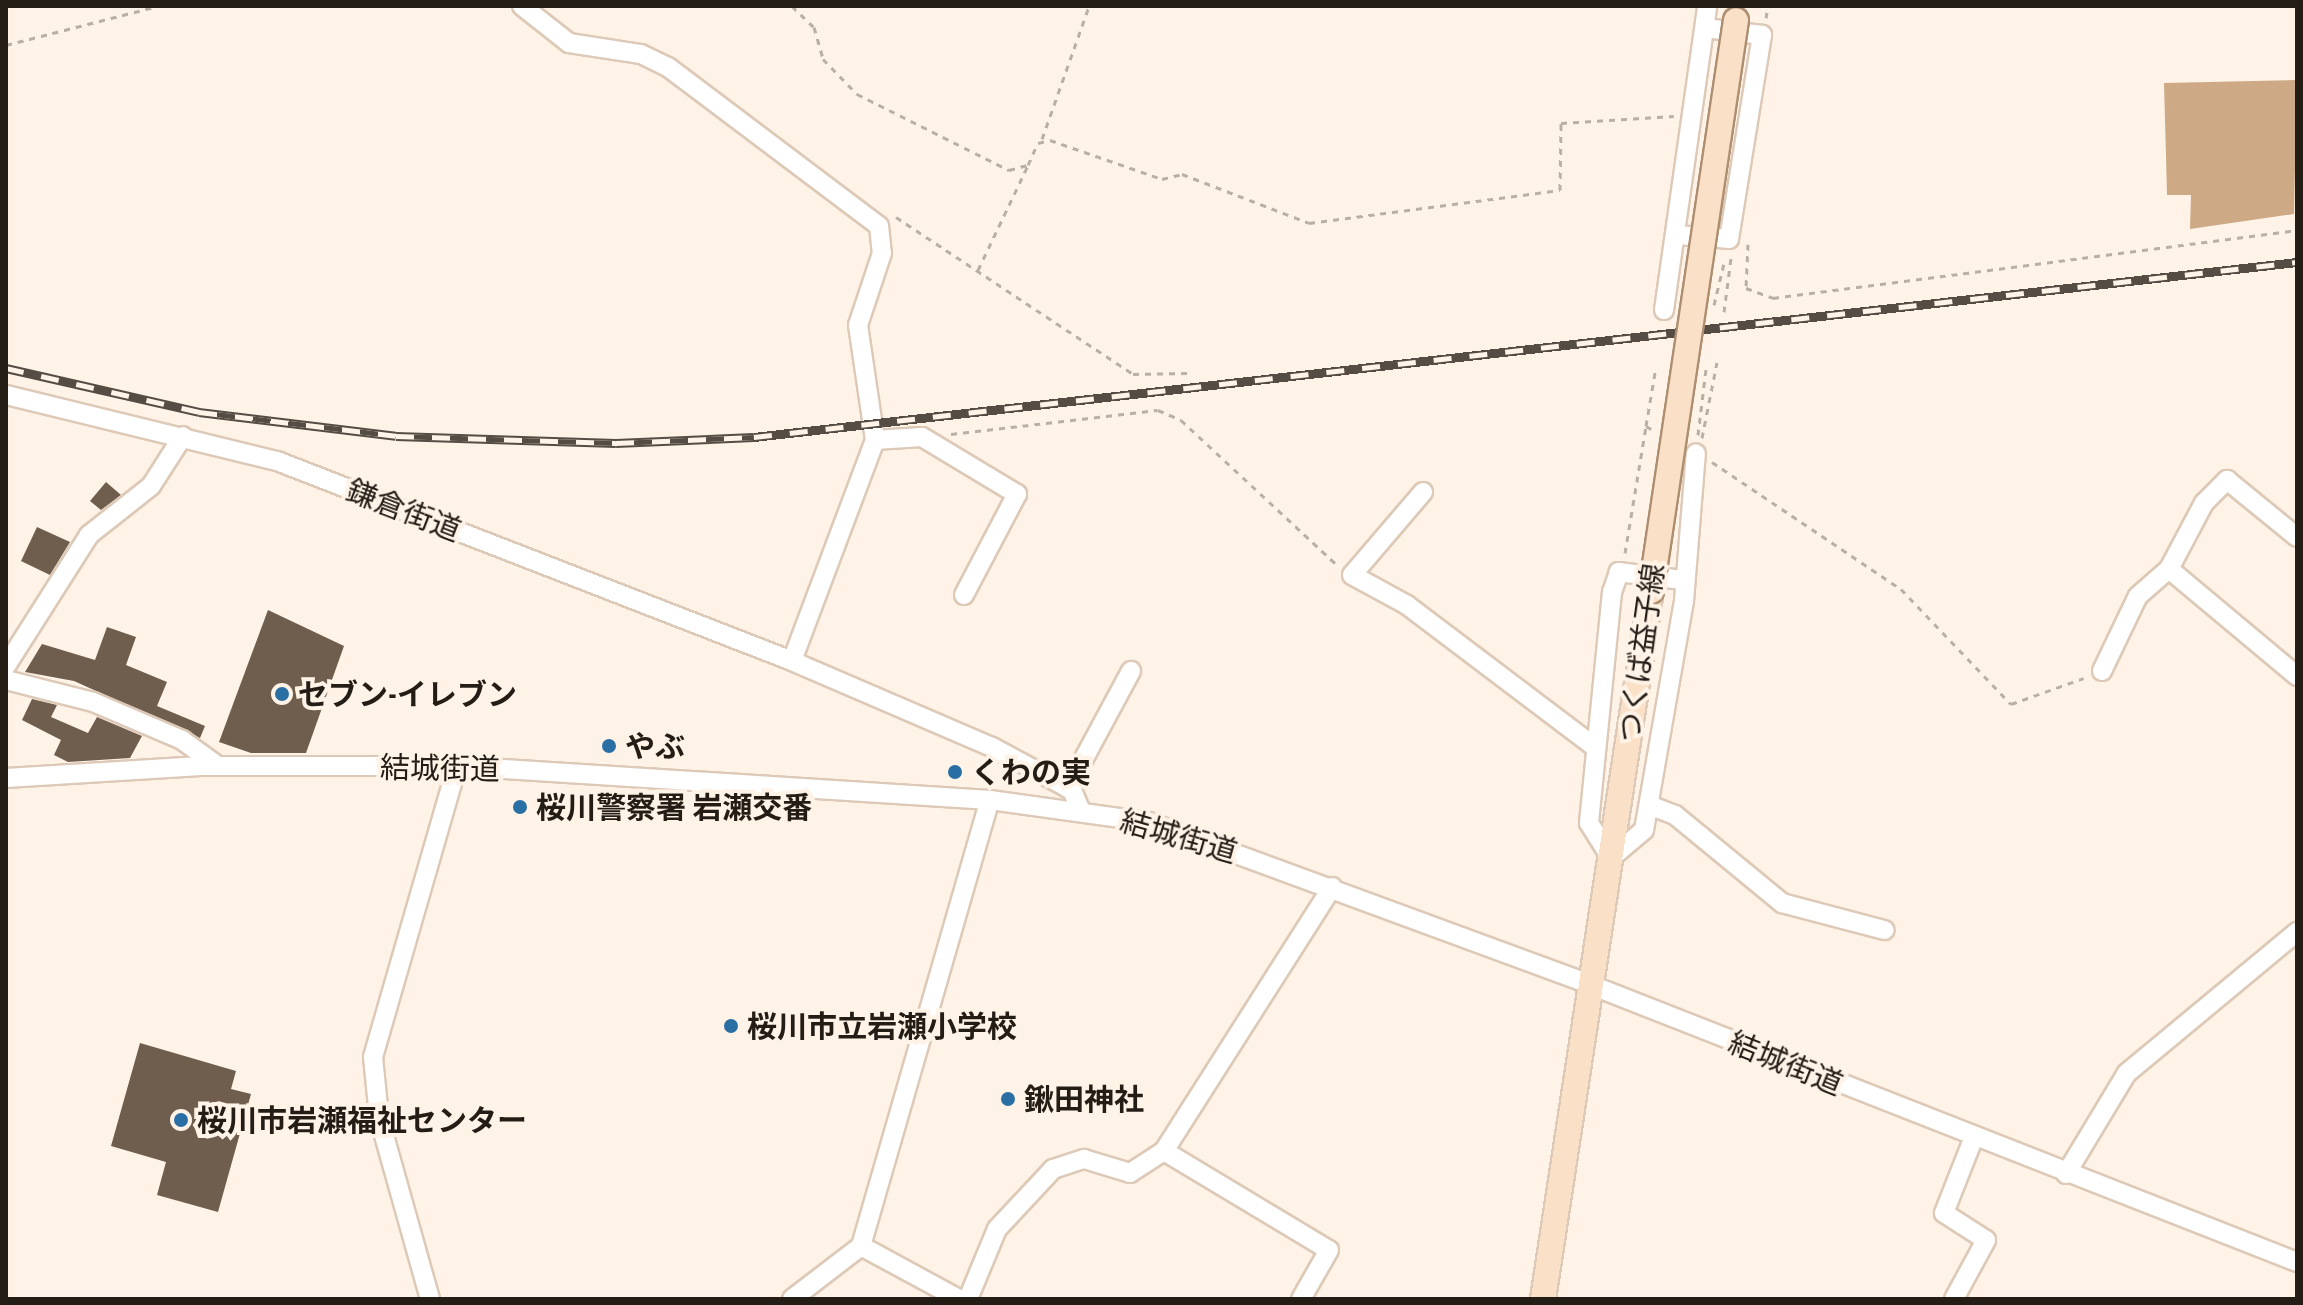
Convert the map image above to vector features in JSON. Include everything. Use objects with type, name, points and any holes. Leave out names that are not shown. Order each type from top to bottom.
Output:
[{"type":"main road","name":"つくば益子線","points":[[1543,1299],[1737,13]]},
{"type":"street","points":[[522,6],[569,43],[641,54],[668,67],[879,226],[882,253],[858,325],[875,440],[792,661]]},
{"type":"street","points":[[1664,310],[1695,116],[1707,6]]},
{"type":"street","points":[[1676,235],[1728,244],[1762,35],[1705,28]]},
{"type":"street","points":[[1695,116],[1748,120]]},
{"type":"street","name":"鎌倉街道","points":[[6,395],[277,461],[792,661],[992,747],[1068,788]]},
{"type":"street","points":[[6,666],[89,535],[151,486],[183,436]]},
{"type":"street","points":[[875,440],[922,437],[1017,494],[964,595]]},
{"type":"street","points":[[1682,580],[1619,572],[1589,823],[1611,858],[1640,838],[1649,805],[1682,580],[1696,453]]},
{"type":"street","points":[[2102,671],[2138,596],[2169,569],[2204,503],[2227,480],[2297,537]]},
{"type":"street","points":[[1423,492],[1352,575],[1407,605],[1596,748]]},
{"type":"street","points":[[2169,569],[2297,676]]},
{"type":"street","points":[[1081,811],[1068,788],[1131,671]]},
{"type":"street","points":[[6,680],[93,702],[182,740],[218,766]]},
{"type":"street","name":"結城街道","points":[[6,778],[218,766],[457,766],[990,800],[1149,822],[1591,985],[2066,1174],[2297,1262]]},
{"type":"street","points":[[430,1299],[379,1117],[373,1057],[457,766]]},
{"type":"street","points":[[792,1299],[861,1246],[990,800]]},
{"type":"street","points":[[1649,805],[1675,815],[1782,903],[1884,930]]},
{"type":"street","points":[[968,1299],[997,1229],[1053,1169],[1084,1159],[1130,1173],[1164,1151],[1332,887]]},
{"type":"street","points":[[2066,1174],[2127,1073],[2297,932]]},
{"type":"street","points":[[1954,1299],[1986,1240],[1944,1213],[1974,1137]]},
{"type":"street","points":[[1164,1151],[1329,1250],[1301,1299]]},
{"type":"street","points":[[861,1246],[959,1299]]},
{"type":"path","points":[[6,45],[158,6]]},
{"type":"path","points":[[792,6],[814,27],[823,59],[857,94],[1009,170],[1028,165]]},
{"type":"path","points":[[978,270],[1042,139],[1089,6]]},
{"type":"path","points":[[1042,139],[1162,179],[1182,174],[1285,217],[1328,224],[1560,190],[1558,129],[1567,119],[1695,116]]},
{"type":"path","points":[[879,226],[899,217],[1133,374],[1188,373]]},
{"type":"path","points":[[1749,234],[1746,288],[1773,298],[2297,230]]},
{"type":"path","points":[[1714,305],[1728,244]]},
{"type":"path","points":[[1724,312],[1728,244]]},
{"type":"path","points":[[1717,362],[1708,427],[1696,453],[1901,589],[2011,704],[2102,671]]},
{"type":"path","points":[[1619,572],[1656,367]]},
{"type":"path","points":[[1700,422],[1708,370],[1702,369]]},
{"type":"path","points":[[922,437],[1158,410],[1181,420],[1317,552],[1352,575]]},
{"type":"path","points":[[1646,426],[1659,433]]},
{"type":"shaded area","points":[[2297,80],[2294,214],[2190,229],[2191,195],[2167,195],[2164,83]]},
{"type":"building","points":[[106,482],[121,495],[101,510],[90,501]]},
{"type":"building","points":[[37,527],[70,542],[50,575],[21,561]]},
{"type":"building","name":"セブン-イレブン","points":[[268,610],[344,646],[306,753],[251,753],[219,742]]},
{"type":"building","points":[[107,627],[136,637],[126,665],[167,682],[157,706],[205,726],[200,738],[74,681],[25,672],[42,644],[95,660]]},
{"type":"building","points":[[32,699],[57,705],[51,717],[88,733],[97,717],[142,736],[130,758],[68,762],[54,755],[61,740],[22,720]]},
{"type":"building","name":"桜川市岩瀬福祉センター","points":[[140,1043],[236,1071],[231,1089],[251,1094],[218,1212],[157,1195],[166,1162],[111,1146]]},
{"type":"railway","points":[[6,368],[199,412],[396,436],[616,443],[754,437],[2297,262]]},
{"type":"place","name":"セブン-イレブン","points":[[282,694]]},
{"type":"place","name":"やぶ","points":[[609,746]]},
{"type":"place","name":"くわの実","points":[[955,772]]},
{"type":"place","name":"桜川警察署 岩瀬交番","points":[[520,807]]},
{"type":"place","name":"桜川市立岩瀬小学校","points":[[731,1026]]},
{"type":"place","name":"鍬田神社","points":[[1008,1099]]},
{"type":"place","name":"桜川市岩瀬福祉センター","points":[[181,1120]]}]
